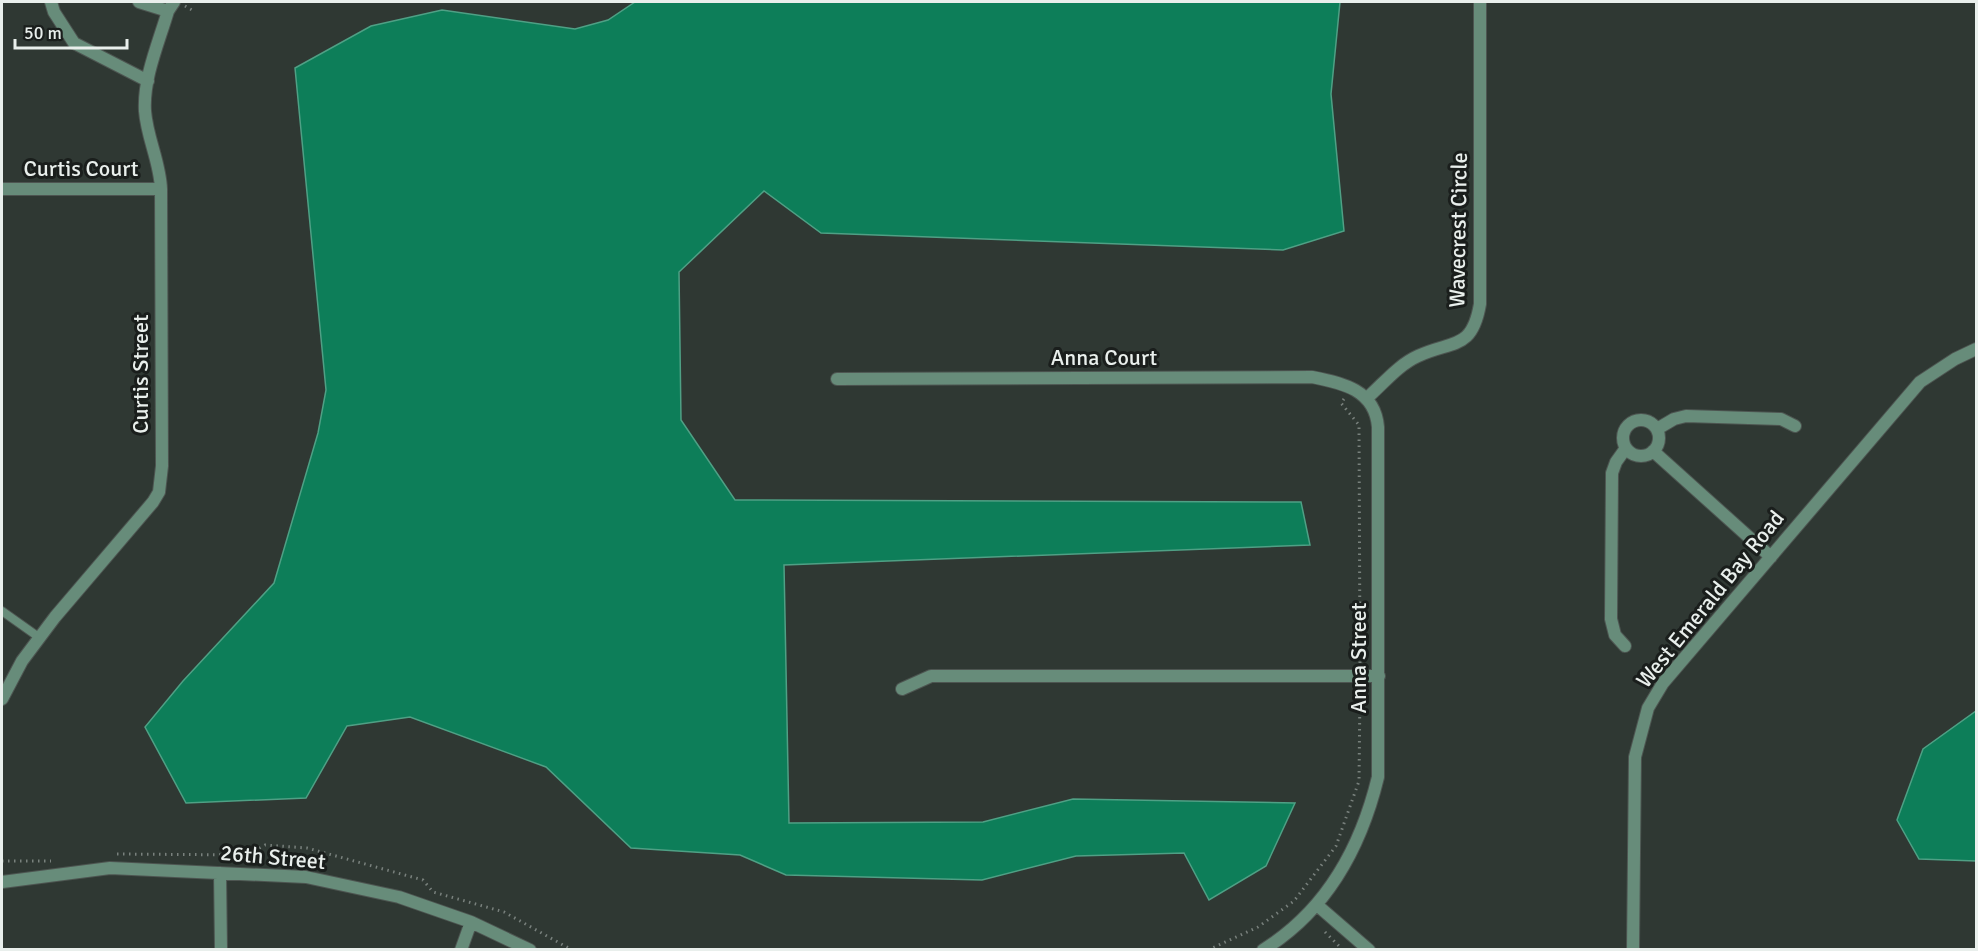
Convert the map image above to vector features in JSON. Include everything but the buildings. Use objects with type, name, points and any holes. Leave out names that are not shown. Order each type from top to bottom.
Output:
[{"type":"street","points":[[51,2],[54,12],[74,43],[148,81]]},
{"type":"street","points":[[139,2],[171,6]]},
{"type":"street","name":"Wavecrest Circle","points":[[1367,398],[1404,364],[1419,355],[1460,342],[1472,333],[1478,319],[1480,304],[1480,2]]},
{"type":"street","name":"Curtis Street","points":[[2,699],[22,661],[159,492],[162,466],[161,189],[159,167],[145,111],[148,81],[171,6]]},
{"type":"street","name":"Curtis Court","points":[[2,189],[161,189]]},
{"type":"street","name":"West Emerald Bay Road","points":[[1633,950],[1635,757],[1648,708],[1663,682],[1920,382],[1955,359],[1977,349]]},
{"type":"street","name":"Anna Court","points":[[837,379],[1312,377],[1334,381],[1367,398]]},
{"type":"street","name":"Anna Street","points":[[1313,909],[1348,859],[1372,805],[1378,777],[1378,427],[1377,412],[1367,398]]},
{"type":"street","points":[[1657,429],[1674,419],[1686,416],[1781,418],[1795,426]]},
{"type":"street","points":[[1625,646],[1615,635],[1611,619],[1612,485],[1616,462],[1626,448],[1624,432],[1631,423],[1648,421],[1657,429],[1659,441],[1653,451],[1642,456],[1626,448]]},
{"type":"street","points":[[1653,451],[1771,556]]},
{"type":"street","points":[[902,689],[930,676],[1379,676]]},
{"type":"street","name":"26th Street","points":[[2,882],[110,868],[306,877],[399,897],[471,922],[530,950]]},
{"type":"street","points":[[220,873],[222,950]]},
{"type":"street","points":[[1263,950],[1283,938],[1313,909],[1369,950]]},
{"type":"street","points":[[461,950],[471,922]]},
{"type":"lane","points":[[2,610],[40,638]]},
{"type":"shaded area","points":[[635,2],[1340,2],[1331,94],[1344,231],[1283,250],[821,233],[764,191],[679,272],[681,420],[735,500],[1301,502],[1310,545],[784,565],[789,823],[983,822],[1073,799],[1295,803],[1266,866],[1209,900],[1184,853],[1076,856],[982,880],[786,875],[740,855],[631,848],[546,767],[410,717],[347,726],[306,798],[186,803],[145,727],[183,681],[274,583],[318,433],[326,390],[295,68],[371,26],[442,10],[575,29],[608,20]]},
{"type":"shaded area","points":[[1976,711],[1976,861],[1919,859],[1897,820],[1923,749]]}]
